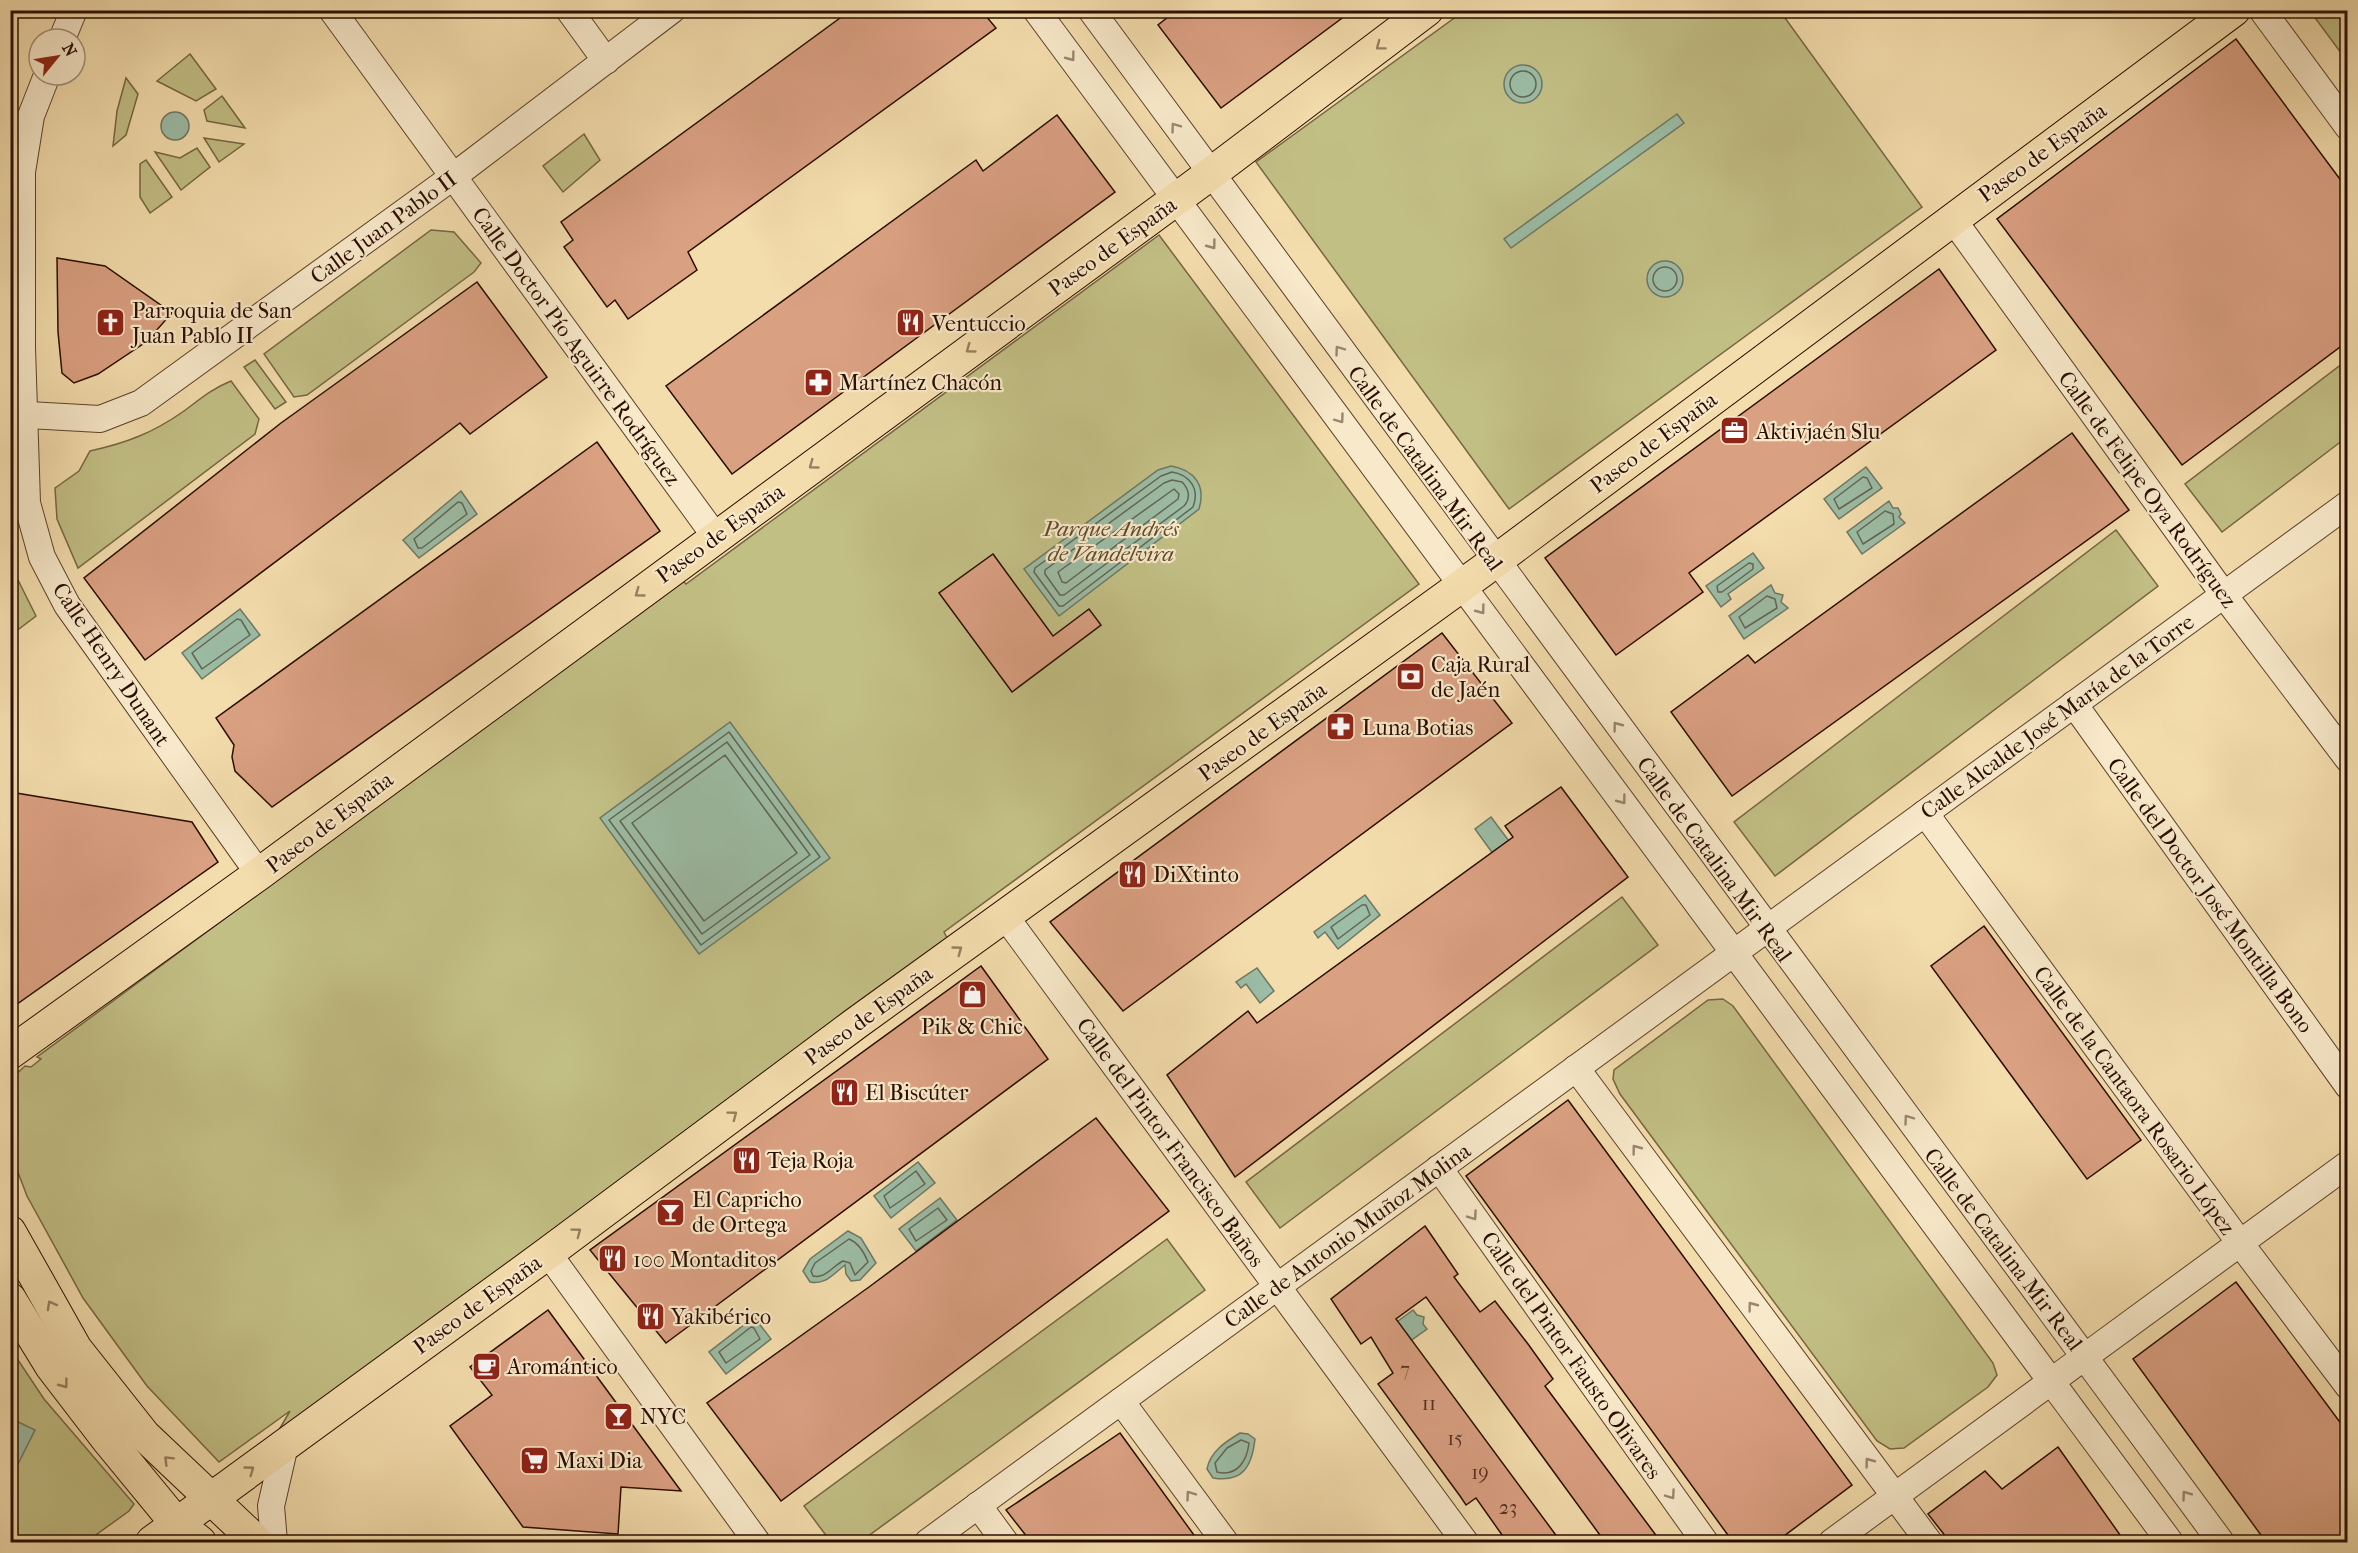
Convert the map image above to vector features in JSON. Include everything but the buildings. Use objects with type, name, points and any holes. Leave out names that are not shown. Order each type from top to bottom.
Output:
[{"type":"main road","name":"Paseo de España","points":[[10,1053],[259,874],[1209,175],[1426,10]]},
{"type":"main road","name":"Paseo de España","points":[[152,1542],[548,1253],[855,1024],[1462,585],[2234,10]]},
{"type":"main road","points":[[10,1232],[76,1349],[144,1435],[257,1542]]},
{"type":"main road","points":[[10,1299],[51,1366],[176,1523],[200,1542]]},
{"type":"street","points":[[67,27],[74,10]]},
{"type":"street","name":"Calle Doctor Pío Aguirre Rodríguez","points":[[332,10],[715,537]]},
{"type":"street","points":[[569,10],[606,61]]},
{"type":"street","name":"Calle Juan Pablo II","points":[[18,414],[100,419],[141,403],[454,176],[672,10]]},
{"type":"street","name":"Calle de Catalina Mir Real","points":[[1036,10],[2170,1542]]},
{"type":"street","name":"Calle de Catalina Mir Real","points":[[1091,10],[1209,175],[2221,1542]]},
{"type":"street","points":[[2262,10],[2348,126]]},
{"type":"street","name":"Calle Henry Dunant","points":[[42,87],[31,116],[22,172],[18,414],[27,503],[42,557],[67,605],[259,874]]},
{"type":"street","name":"Calle de Felipe Oya Rodríguez","points":[[1952,218],[2224,595],[2348,759]]},
{"type":"street","name":"Calle Alcalde José María de la Torre","points":[[1767,929],[2348,504]]},
{"type":"street","name":"Calle del Doctor José Montilla Bono","points":[[2074,704],[2348,1086]]},
{"type":"street","name":"Calle de la Cantaora Rosario López","points":[[1925,813],[2240,1243],[2348,1386]]},
{"type":"street","name":"Calle del Pintor Francisco Baños","points":[[1005,916],[1465,1542]]},
{"type":"street","name":"Calle de Antonio Muñoz Molina","points":[[928,1542],[1767,929]]},
{"type":"street","points":[[1576,1068],[1929,1542]]},
{"type":"street","points":[[1832,1542],[2348,1164]]},
{"type":"street","name":"Calle del Pintor Fausto Olivares","points":[[1439,1168],[1705,1542]]},
{"type":"street","points":[[548,1253],[757,1542]]},
{"type":"street","points":[[1121,1401],[1225,1542]]},
{"type":"street","points":[[274,1542],[271,1506],[285,1445]]},
{"type":"street","points":[[978,1505],[1005,1542]]},
{"type":"green space","points":[[1464,11],[1780,11],[1922,207],[1509,509],[1256,162]]},
{"type":"green space","points":[[2310,11],[2347,11],[2347,61]]},
{"type":"green space","points":[[190,54],[216,89],[196,101],[157,81]]},
{"type":"green space","points":[[126,78],[138,94],[126,135],[113,146],[117,111]]},
{"type":"green space","points":[[222,96],[245,128],[207,121],[204,110]]},
{"type":"green space","points":[[584,134],[600,160],[563,192],[543,166]]},
{"type":"green space","points":[[204,138],[244,144],[219,162]]},
{"type":"green space","points":[[197,148],[210,167],[181,190],[155,152],[180,158]]},
{"type":"green space","points":[[146,160],[172,197],[150,213],[140,197],[140,164]]},
{"type":"green space","points":[[431,230],[454,232],[481,263],[474,272],[307,395],[294,397],[264,354]]},
{"type":"green space","name":"Parque Andrés de Vandelvira","points":[[1159,235],[1419,584],[944,932],[947,938],[276,1435],[290,1411],[219,1462],[147,1386],[83,1298],[27,1196],[11,1154],[11,1079],[25,1066],[31,1067],[41,1059],[37,1057],[683,581],[686,584]]},
{"type":"green space","points":[[255,360],[286,402],[275,409],[244,367]]},
{"type":"green space","points":[[2347,360],[2347,437],[2222,532],[2185,484]]},
{"type":"green space","points":[[231,381],[259,419],[255,434],[78,568],[57,519],[55,488],[79,471],[90,451],[127,441],[150,431],[173,419],[212,391]]},
{"type":"green space","points":[[2116,530],[2158,586],[1775,876],[1734,822]]},
{"type":"green space","points":[[11,566],[36,616],[10,635]]},
{"type":"green space","points":[[1622,897],[1658,945],[1280,1228],[1246,1182]]},
{"type":"green space","points":[[1723,999],[1733,1006],[1993,1363],[1997,1375],[1988,1387],[1904,1448],[1890,1449],[1877,1441],[1620,1094],[1613,1079],[1614,1070],[1708,1000]]},
{"type":"green space","points":[[1167,1239],[1205,1290],[860,1542],[831,1542],[804,1506]]},
{"type":"green space","points":[[10,1348],[44,1399],[134,1504],[129,1511],[86,1542],[11,1542]]},
{"type":"water","points":[[1523,65],[1530,66],[1536,71],[1541,77],[1541,91],[1536,97],[1530,102],[1523,103],[1516,102],[1510,97],[1505,91],[1504,84],[1505,77],[1510,71],[1516,66]]},
{"type":"water","points":[[175,112],[185,116],[189,126],[185,136],[175,140],[165,136],[161,126],[165,116]]},
{"type":"water","points":[[1677,114],[1684,123],[1511,248],[1504,239]]},
{"type":"water","points":[[1665,261],[1678,266],[1683,279],[1678,292],[1665,297],[1652,292],[1647,279],[1652,266]]},
{"type":"water","points":[[1171,466],[1186,471],[1197,480],[1201,493],[1199,509],[1059,616],[1024,569],[1158,470]]},
{"type":"water","points":[[1866,467],[1882,488],[1839,519],[1824,499]]},
{"type":"water","points":[[461,491],[477,514],[419,558],[403,540]]},
{"type":"water","points":[[1889,501],[1893,508],[1898,508],[1901,514],[1899,517],[1905,523],[1862,554],[1847,532]]},
{"type":"water","points":[[1753,553],[1764,568],[1728,594],[1731,599],[1721,607],[1706,586]]},
{"type":"water","points":[[1771,585],[1775,593],[1783,595],[1781,602],[1788,608],[1744,639],[1729,616]]},
{"type":"water","points":[[240,609],[260,635],[202,679],[182,653]]},
{"type":"water","points":[[730,722],[830,858],[699,954],[600,818]]},
{"type":"water","points":[[1491,817],[1512,845],[1496,858],[1475,829]]},
{"type":"water","points":[[1365,895],[1380,915],[1338,949],[1325,932],[1318,938],[1314,932]]},
{"type":"water","points":[[1257,968],[1274,991],[1260,1003],[1246,984],[1241,988],[1236,982]]},
{"type":"water","points":[[918,1162],[935,1183],[891,1218],[874,1196]]},
{"type":"water","points":[[940,1198],[957,1220],[916,1251],[899,1229]]},
{"type":"water","points":[[848,1231],[861,1238],[876,1263],[860,1280],[851,1281],[846,1274],[845,1265],[821,1282],[810,1282],[803,1271],[810,1259]]},
{"type":"water","points":[[1413,1310],[1417,1315],[1424,1317],[1423,1324],[1427,1329],[1392,1354],[1378,1336]]},
{"type":"water","points":[[754,1317],[771,1339],[726,1374],[709,1352]]},
{"type":"water","points":[[10,1418],[35,1430],[16,1468],[11,1465]]},
{"type":"water","points":[[1240,1433],[1248,1434],[1255,1439],[1248,1465],[1239,1475],[1232,1478],[1213,1478],[1207,1469],[1211,1457]]},
{"type":"place","name":"Parroquia de San Juan Pablo II","points":[[111,323]]},
{"type":"place","name":"Ventuccio","points":[[911,323]]},
{"type":"place","name":"Martínez Chacón","points":[[818,382]]},
{"type":"place","name":"Aktivjaén Slu","points":[[1735,431]]},
{"type":"place","name":"Caja Rural de Jaén","points":[[1410,677]]},
{"type":"place","name":"Luna Botias","points":[[1341,727]]},
{"type":"place","name":"DiXtinto","points":[[1132,874]]},
{"type":"place","name":"Pik & Chic","points":[[972,994]]},
{"type":"place","name":"El Biscúter","points":[[844,1092]]},
{"type":"place","name":"Teja Roja","points":[[746,1160]]},
{"type":"place","name":"El Capricho de Ortega","points":[[671,1212]]},
{"type":"place","name":"100 Montaditos","points":[[612,1259]]},
{"type":"place","name":"Yakibérico","points":[[650,1316]]},
{"type":"place","name":"Aromántico","points":[[486,1366]]},
{"type":"place","name":"NYC","points":[[619,1416]]},
{"type":"place","name":"Maxi Dia","points":[[535,1460]]}]
